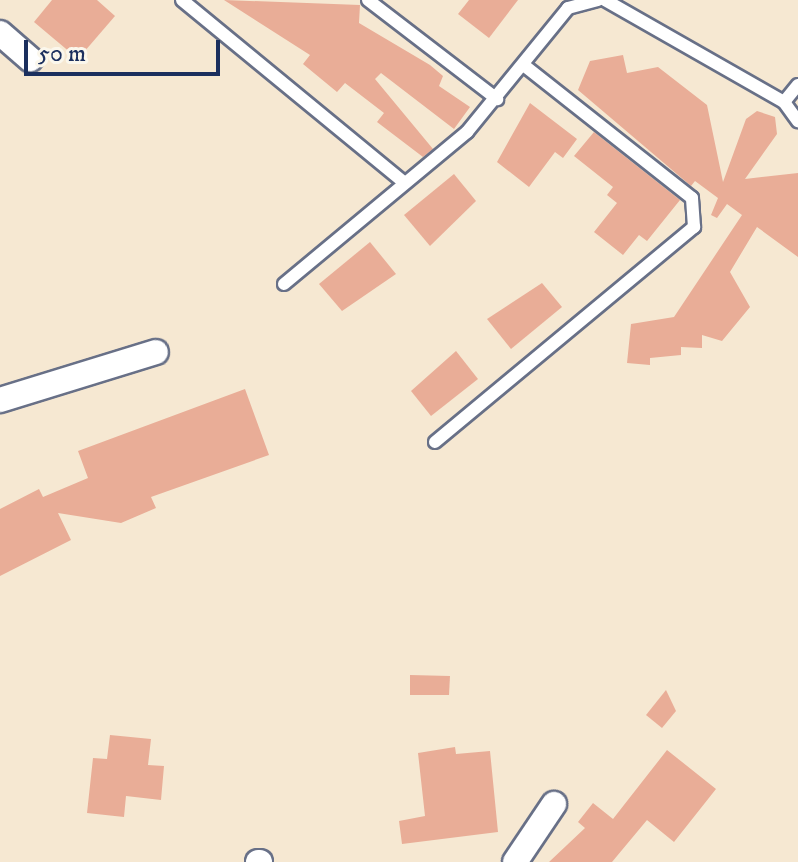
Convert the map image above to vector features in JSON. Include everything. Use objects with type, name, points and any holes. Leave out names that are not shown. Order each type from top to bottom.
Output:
[{"type":"street","points":[[0,33],[30,59]]},
{"type":"street","points":[[0,400],[156,352]]},
{"type":"street","points":[[515,862],[554,804]]},
{"type":"lane","points":[[182,0],[405,183]]},
{"type":"lane","points":[[368,0],[497,99]]},
{"type":"lane","points":[[284,284],[405,183],[497,99],[526,67],[568,8],[598,0]]},
{"type":"lane","points":[[605,0],[784,102],[798,121]]},
{"type":"lane","points":[[435,442],[694,227],[699,210],[526,67]]},
{"type":"lane","points":[[784,102],[798,85]]},
{"type":"building","points":[[52,0],[97,0],[115,16],[78,59],[34,22]]},
{"type":"building","points":[[224,0],[360,5],[359,23],[430,65],[443,76],[439,86],[470,107],[454,129],[381,73],[375,79],[433,149],[423,157],[377,122],[384,113],[345,83],[337,92],[303,64],[310,55]]},
{"type":"building","points":[[469,0],[518,0],[489,38],[458,14]]},
{"type":"building","points":[[623,55],[627,73],[658,67],[707,105],[723,182],[746,119],[757,111],[775,117],[777,134],[745,179],[798,173],[798,257],[757,227],[730,272],[750,307],[722,341],[702,335],[702,348],[681,347],[681,355],[650,358],[650,365],[627,363],[631,324],[674,317],[742,215],[727,204],[717,218],[711,215],[718,198],[695,181],[691,186],[578,90],[590,61]]},
{"type":"building","points":[[530,103],[577,139],[563,158],[555,152],[529,187],[497,162]]},
{"type":"building","points":[[594,132],[680,200],[647,241],[639,235],[623,255],[594,232],[617,203],[607,195],[613,187],[574,156]]},
{"type":"building","points":[[454,174],[476,201],[430,246],[404,215]]},
{"type":"building","points":[[370,242],[396,274],[342,311],[319,284]]},
{"type":"building","points":[[542,283],[562,307],[511,349],[487,319]]},
{"type":"building","points":[[456,351],[478,379],[431,416],[411,391]]},
{"type":"building","points":[[245,389],[269,455],[151,497],[156,508],[121,523],[58,513],[71,540],[0,576],[0,509],[39,489],[43,497],[88,478],[78,451]]},
{"type":"building","points":[[410,675],[450,676],[449,695],[410,695]]},
{"type":"building","points":[[666,690],[676,711],[662,728],[646,715]]},
{"type":"building","points":[[110,735],[151,739],[148,765],[164,766],[161,800],[126,796],[124,817],[87,813],[93,758],[107,759]]},
{"type":"building","points":[[455,747],[456,754],[490,751],[498,832],[402,844],[399,821],[425,816],[418,753]]},
{"type":"building","points":[[667,750],[716,789],[674,842],[647,820],[612,862],[549,862],[585,828],[578,822],[593,803],[613,819]]}]
